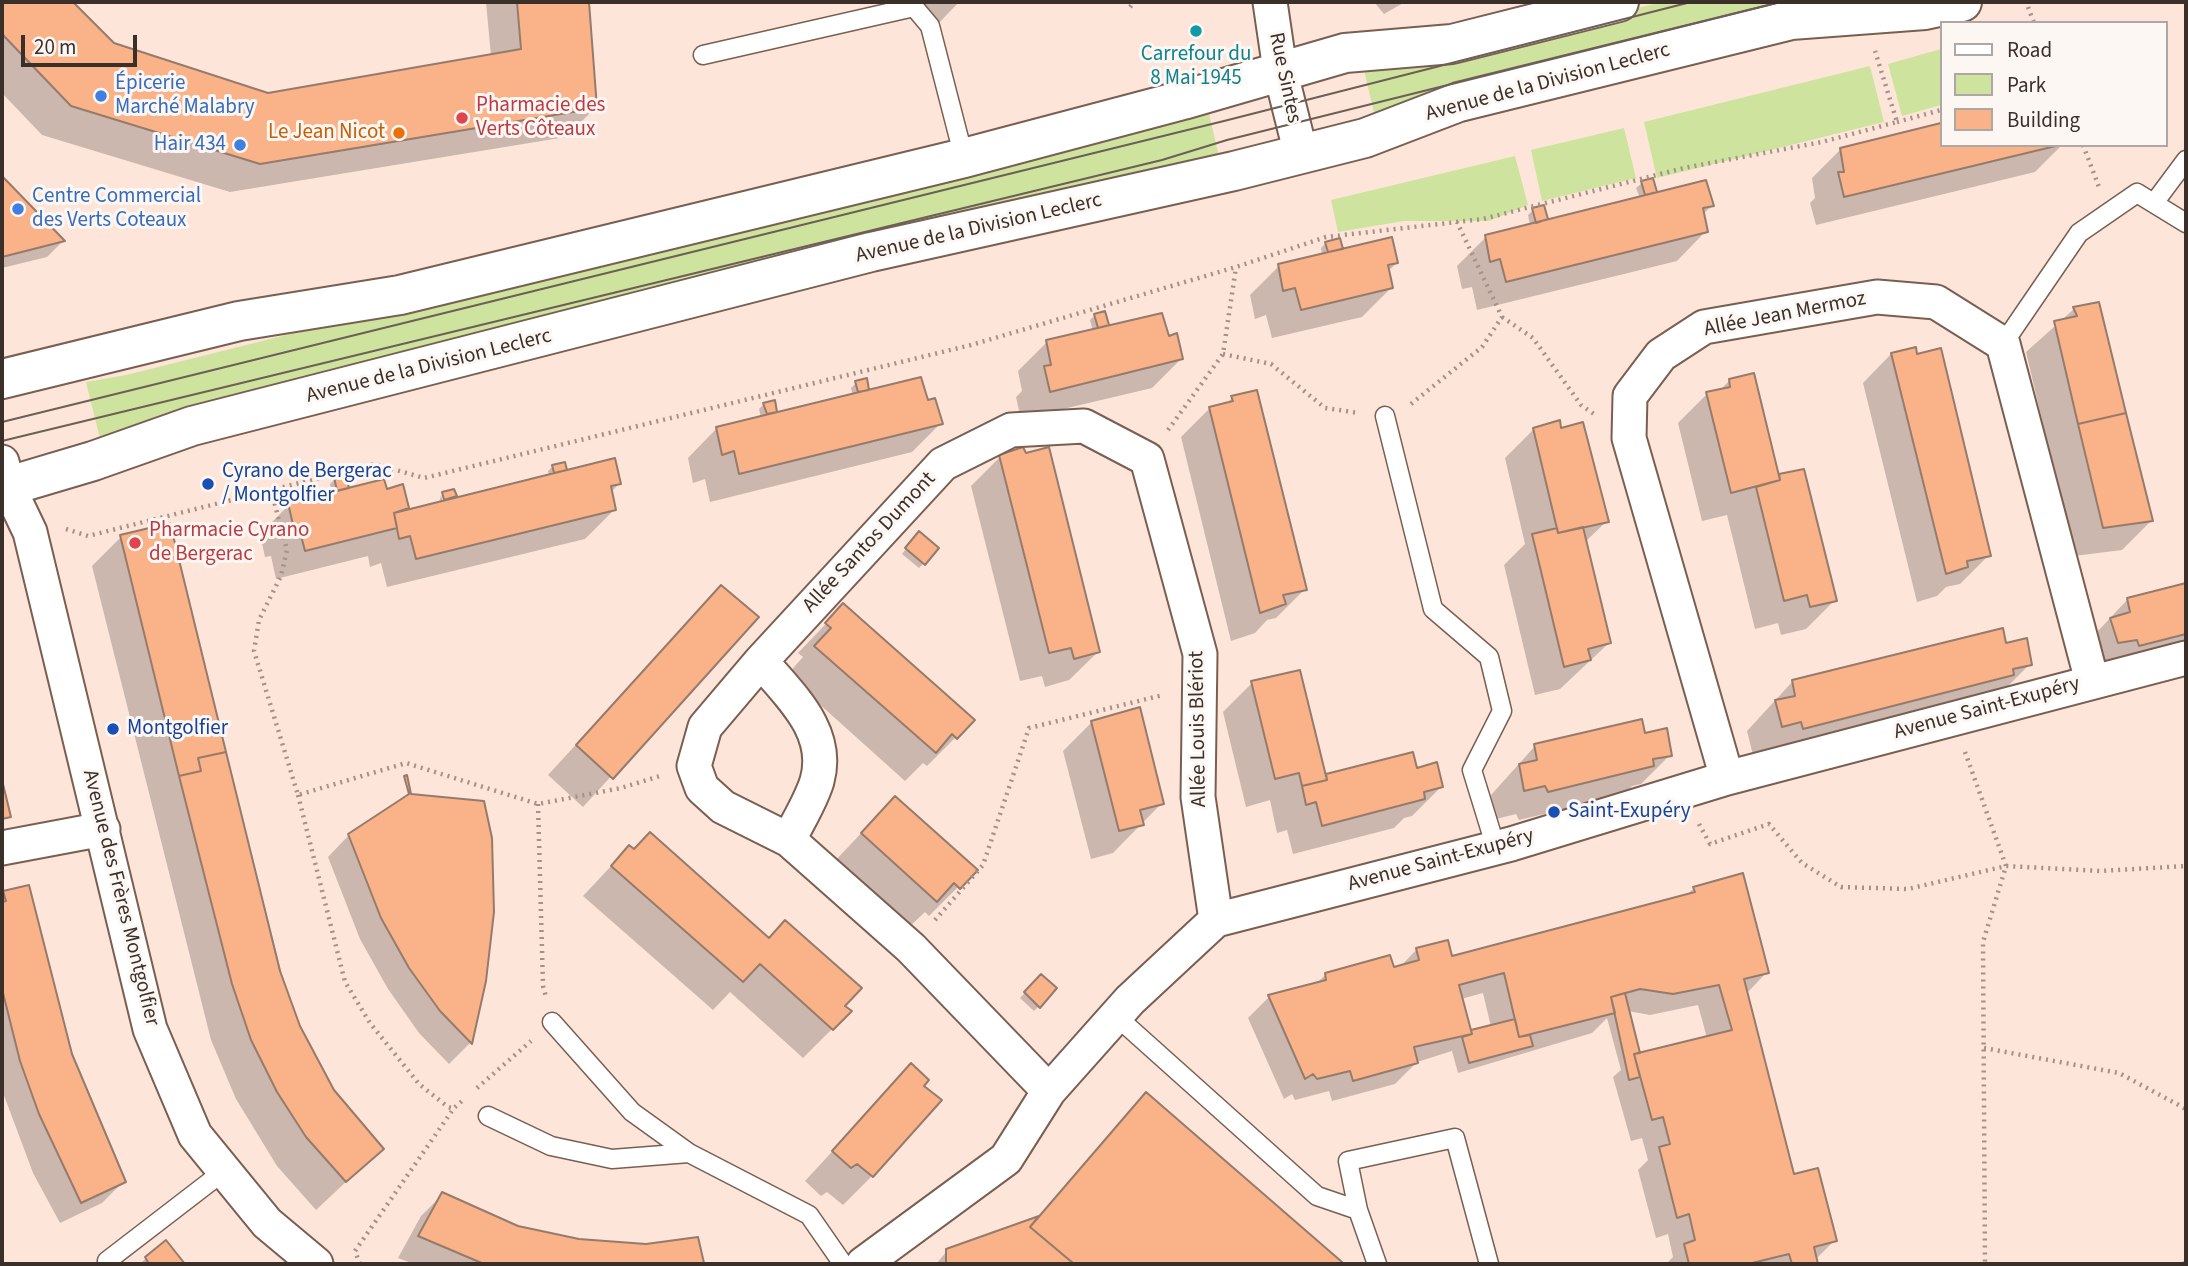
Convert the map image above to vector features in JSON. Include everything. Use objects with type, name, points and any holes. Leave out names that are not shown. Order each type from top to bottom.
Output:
[{"type":"main road","points":[[2,379],[239,321],[400,295],[964,158],[1184,100],[1345,53],[1452,44],[1619,2]]},
{"type":"main road","name":"Avenue de la Division Leclerc","points":[[4,478],[192,426],[871,253],[1365,138],[1459,102],[1791,20],[1925,10],[1962,2]]},
{"type":"street","name":"Rue Sintes","points":[[1270,2],[1280,70],[1301,153]]},
{"type":"street","name":"Allée Jean Mermoz","points":[[1727,778],[1629,438],[1630,396],[1661,355],[1704,327],[1877,297],[1936,302],[2003,344]]},
{"type":"street","points":[[2003,344],[2092,681]]},
{"type":"street","name":"Allée Santos Dumont","points":[[694,766],[705,727],[761,661],[943,464],[1011,430],[1084,426],[1147,459]]},
{"type":"street","name":"Allée Louis Blériot","points":[[1147,459],[1200,654],[1198,797],[1216,920]]},
{"type":"street","name":"Avenue des Frères Montgolfier","points":[[4,478],[30,533],[150,1029],[195,1135],[267,1223],[316,1264]]},
{"type":"street","name":"Avenue Saint-Exupéry","points":[[863,1264],[1006,1159],[1049,1091],[1116,1016],[1216,920],[1496,848],[1727,778],[2186,658]]},
{"type":"street","points":[[761,661],[810,720],[821,751],[817,782],[789,840]]},
{"type":"street","points":[[694,766],[702,788],[723,807],[789,840],[911,948],[1049,1091]]},
{"type":"street","points":[[2,848],[103,829]]},
{"type":"lane","points":[[703,55],[914,7],[930,26],[964,158]]},
{"type":"lane","points":[[2154,203],[2186,160]]},
{"type":"lane","points":[[2003,344],[2079,233],[2137,192],[2186,223]]},
{"type":"lane","points":[[1385,416],[1433,609],[1489,657],[1492,668],[1502,711],[1472,771],[1496,848]]},
{"type":"lane","points":[[1116,1016],[1317,1196],[1358,1210]]},
{"type":"lane","points":[[552,1022],[632,1112],[690,1153],[808,1215],[843,1264]]},
{"type":"lane","points":[[488,1116],[551,1146],[612,1159],[690,1153]]},
{"type":"lane","points":[[1377,1264],[1358,1210],[1348,1161],[1455,1138],[1489,1264]]},
{"type":"lane","points":[[107,1264],[107,1261],[224,1171]]},
{"type":"path","points":[[1130,7],[1134,2]]},
{"type":"path","points":[[2028,7],[2033,21]]},
{"type":"path","points":[[1873,46],[1897,122]]},
{"type":"path","points":[[55,526],[88,536],[375,464],[424,478],[971,345],[1344,233],[1483,219],[1684,168],[1822,142],[1940,110]]},
{"type":"path","points":[[2084,147],[2109,212]]},
{"type":"path","points":[[1457,222],[1502,317],[1533,338],[1581,405],[1629,438]]},
{"type":"path","points":[[1147,459],[1223,354],[1237,267]]},
{"type":"path","points":[[1223,354],[1271,364],[1325,408],[1385,416],[1417,402],[1482,348],[1502,317]]},
{"type":"path","points":[[271,490],[287,550],[281,576],[259,620],[254,651],[298,795],[345,982],[370,1023],[419,1084],[454,1108],[488,1116]]},
{"type":"path","points":[[911,948],[983,865],[1029,728],[1201,686]]},
{"type":"path","points":[[1955,717],[1970,770],[2006,866],[1983,942],[1985,1264]]},
{"type":"path","points":[[298,795],[406,763],[538,804],[621,788],[694,766]]},
{"type":"path","points":[[1681,793],[1710,844],[1769,824],[1802,863],[1841,887],[1908,890],[2006,866],[2100,871],[2186,866]]},
{"type":"path","points":[[474,1091],[552,1022],[543,986],[538,804]]},
{"type":"path","points":[[1984,1048],[2119,1073],[2186,1109]]},
{"type":"path","points":[[360,1264],[355,1251],[454,1108],[464,1100]]},
{"type":"green space","points":[[1662,2],[1907,2],[1377,125],[1363,66],[1450,55]]},
{"type":"green space","points":[[1940,49],[1940,105],[1902,116],[1888,64]]},
{"type":"green space","points":[[1870,66],[1884,122],[1657,178],[1644,122]]},
{"type":"green space","points":[[1207,105],[1220,161],[100,439],[86,382],[126,375]]},
{"type":"green space","points":[[1624,128],[1636,178],[1542,201],[1531,150]]},
{"type":"green space","points":[[1515,156],[1528,205],[1489,221],[1404,221],[1338,232],[1331,200]]},
{"type":"building","points":[[2,2],[73,2],[114,43],[268,93],[521,49],[517,2],[589,2],[597,108],[260,164],[71,106],[2,34]]},
{"type":"building","points":[[1940,123],[1940,147],[2052,147],[1844,197],[1838,172],[1844,172],[1840,148]]},
{"type":"building","name":"Centre Commercial des Verts Coteaux","points":[[2,176],[65,241],[2,257]]},
{"type":"building","points":[[1653,178],[1657,192],[1645,195],[1641,181]]},
{"type":"building","points":[[1706,180],[1714,206],[1703,208],[1708,232],[1506,282],[1500,259],[1490,262],[1485,235]]},
{"type":"building","points":[[1544,205],[1548,219],[1536,223],[1532,208]]},
{"type":"building","points":[[1392,237],[1398,263],[1388,265],[1393,288],[1301,310],[1295,288],[1283,291],[1278,264]]},
{"type":"building","points":[[1340,238],[1343,249],[1328,252],[1325,242]]},
{"type":"building","points":[[2099,302],[2126,413],[2078,424],[2054,321],[2077,316],[2073,307]]},
{"type":"building","points":[[1105,311],[1109,325],[1098,328],[1094,314]]},
{"type":"building","points":[[1162,313],[1169,336],[1177,333],[1183,359],[1050,392],[1044,366],[1051,365],[1046,340]]},
{"type":"building","points":[[1916,347],[1917,354],[1941,348],[1991,556],[1967,561],[1968,567],[1946,574],[1891,353]]},
{"type":"building","points":[[1754,373],[1780,480],[1731,493],[1706,392],[1730,387],[1729,379]]},
{"type":"building","points":[[921,377],[928,400],[935,398],[943,424],[739,474],[734,451],[722,455],[716,427]]},
{"type":"building","points":[[867,378],[869,390],[858,392],[855,381]]},
{"type":"building","points":[[1257,390],[1307,590],[1283,595],[1286,604],[1260,613],[1209,407],[1233,401],[1231,396]]},
{"type":"building","points":[[775,400],[777,412],[767,414],[763,403]]},
{"type":"building","points":[[2126,413],[2153,521],[2103,528],[2078,424]]},
{"type":"building","points":[[1560,420],[1561,428],[1583,422],[1609,522],[1558,533],[1533,428]]},
{"type":"building","points":[[1023,447],[1026,453],[1049,447],[1100,652],[1074,659],[1071,648],[1049,653],[999,455]]},
{"type":"building","points":[[615,458],[621,484],[611,486],[616,510],[416,559],[410,536],[399,539],[394,513]]},
{"type":"building","points":[[565,462],[567,470],[554,473],[552,465]]},
{"type":"building","points":[[1804,469],[1837,601],[1810,607],[1807,595],[1784,601],[1756,487],[1780,480],[1779,474]]},
{"type":"building","points":[[345,474],[349,488],[337,491],[334,477]]},
{"type":"building","points":[[384,479],[387,489],[403,484],[409,508],[394,513],[397,528],[305,551],[299,528],[294,529],[288,503]]},
{"type":"building","points":[[454,489],[457,496],[444,500],[442,492]]},
{"type":"building","points":[[170,523],[226,752],[198,758],[201,771],[179,776],[120,535]]},
{"type":"building","points":[[1583,527],[1611,643],[1588,649],[1591,660],[1564,667],[1532,534],[1557,528],[1558,533]]},
{"type":"building","points":[[919,531],[939,548],[925,565],[905,548]]},
{"type":"building","points":[[2186,583],[2186,634],[2139,646],[2137,640],[2118,643],[2110,618],[2130,612],[2127,598]]},
{"type":"building","points":[[721,585],[759,617],[613,779],[576,745]]},
{"type":"building","points":[[843,603],[975,720],[957,739],[952,734],[936,753],[814,646],[831,628],[825,623]]},
{"type":"building","points":[[2003,628],[2006,643],[2027,638],[2032,665],[2013,669],[2014,675],[1803,729],[1801,722],[1782,727],[1775,700],[1795,696],[1792,680]]},
{"type":"building","points":[[1300,670],[1327,780],[1302,786],[1299,773],[1275,779],[1251,681]]},
{"type":"building","points":[[1140,707],[1164,804],[1140,810],[1144,825],[1119,831],[1091,721]]},
{"type":"building","points":[[1642,719],[1645,733],[1667,728],[1672,756],[1653,759],[1654,766],[1548,792],[1545,786],[1524,791],[1519,764],[1537,760],[1534,744]]},
{"type":"building","points":[[226,752],[280,971],[300,1026],[334,1090],[384,1149],[346,1182],[306,1137],[277,1092],[251,1040],[232,984],[179,776],[201,771],[198,758]]},
{"type":"building","points":[[1413,752],[1417,768],[1437,762],[1443,787],[1424,792],[1425,799],[1322,826],[1316,802],[1306,805],[1302,786],[1327,780],[1326,774]]},
{"type":"building","points":[[407,775],[411,794],[484,801],[492,838],[494,912],[486,981],[472,1044],[440,1011],[409,968],[381,918],[348,834],[409,794],[404,776]]},
{"type":"building","points":[[2,780],[11,817],[2,819]]},
{"type":"building","points":[[895,796],[978,870],[960,889],[954,883],[937,902],[861,833]]},
{"type":"building","points":[[650,832],[769,938],[785,920],[862,988],[845,1006],[852,1011],[833,1030],[760,964],[743,982],[611,866],[629,845],[634,849]]},
{"type":"building","points":[[1743,873],[1769,973],[1744,979],[1794,1174],[1818,1168],[1837,1241],[1814,1247],[1818,1264],[1792,1264],[1789,1254],[1748,1264],[1689,1264],[1684,1244],[1695,1240],[1689,1214],[1677,1218],[1659,1147],[1670,1144],[1663,1117],[1652,1120],[1634,1054],[1732,1030],[1719,985],[1673,994],[1640,989],[1611,997],[1615,1013],[1519,1037],[1504,973],[1459,985],[1472,1034],[1414,1047],[1418,1063],[1353,1081],[1350,1071],[1317,1079],[1313,1074],[1305,1079],[1268,995],[1326,980],[1325,973],[1390,955],[1394,967],[1419,960],[1416,948],[1448,940],[1452,956],[1695,892],[1693,887]]},
{"type":"building","points":[[29,885],[72,1054],[126,1182],[81,1203],[39,1114],[20,1061],[2,989],[2,902],[6,901],[3,891]]},
{"type":"building","points":[[1041,974],[1057,988],[1040,1008],[1024,992]]},
{"type":"building","points":[[1625,993],[1640,1053],[1634,1054],[1640,1077],[1629,1080],[1611,997]]},
{"type":"building","points":[[1515,1019],[1519,1037],[1530,1035],[1533,1046],[1469,1063],[1462,1037],[1472,1034],[1471,1030]]},
{"type":"building","points":[[911,1063],[929,1080],[924,1086],[942,1100],[873,1177],[857,1164],[851,1168],[832,1151]]},
{"type":"building","points":[[1146,1092],[1342,1262],[1341,1264],[1074,1264],[1030,1227]]},
{"type":"building","points":[[442,1192],[518,1226],[579,1239],[646,1244],[698,1237],[704,1263],[484,1264],[418,1236]]},
{"type":"building","points":[[1039,1216],[1030,1227],[1073,1263],[946,1264],[946,1249]]},
{"type":"building","points":[[166,1240],[185,1264],[149,1264],[145,1257]]},
{"type":"building","points":[[1073,1263],[1073,1264],[920,1264]]},
{"type":"tram line","points":[[2,422],[1224,121],[1691,2]]},
{"type":"tram line","points":[[2,441],[1162,160],[1227,140],[1781,2]]},
{"type":"place","name":"Carrefour du 8 Mai 1945","points":[[1196,31]]},
{"type":"place","name":"Épicerie Marché Malabry","points":[[101,96]]},
{"type":"place","name":"Pharmacie des Verts Côteaux","points":[[462,118]]},
{"type":"place","name":"Le Jean Nicot","points":[[399,133]]},
{"type":"place","name":"Hair 434","points":[[240,145]]},
{"type":"place","name":"Centre Commercial des Verts Coteaux","points":[[18,209]]},
{"type":"place","name":"Cyrano de Bergerac / Montgolfier","points":[[208,484]]},
{"type":"place","name":"Pharmacie Cyrano de Bergerac","points":[[135,543]]},
{"type":"place","name":"Montgolfier","points":[[113,729]]},
{"type":"place","name":"Saint-Exupéry","points":[[1554,812]]}]
